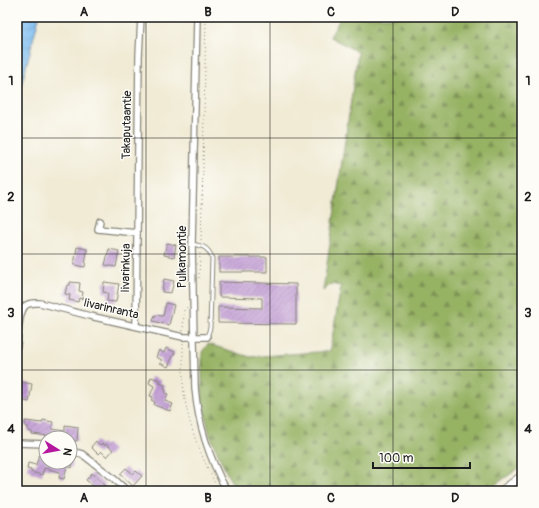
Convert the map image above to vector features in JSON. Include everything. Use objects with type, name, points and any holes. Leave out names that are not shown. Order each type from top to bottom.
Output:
[{"type":"street","name":"Takaputaantie","points":[[137,233],[139,56],[141,17]]},
{"type":"street","name":"Pulkamontie","points":[[197,17],[192,244],[193,337],[196,406],[204,439],[227,491]]},
{"type":"street","name":"Iivarinkuja","points":[[100,221],[98,229],[137,233],[136,326]]},
{"type":"street","name":"Iivarinranta","points":[[17,346],[22,312],[26,306],[33,302],[183,337],[207,337]]},
{"type":"street","points":[[17,443],[38,444]]},
{"type":"street","points":[[78,453],[82,454],[112,476],[123,488],[121,491]]},
{"type":"street","points":[[502,491],[522,476]]},
{"type":"lane","points":[[192,244],[206,247],[212,258],[210,328],[207,337]]},
{"type":"path","points":[[199,284],[206,17]]},
{"type":"path","points":[[183,337],[184,310],[193,304]]},
{"type":"path","points":[[518,491],[522,488]]},
{"type":"green space","points":[[341,17],[522,17],[522,466],[486,491],[237,491],[228,476],[210,436],[202,401],[202,352],[208,344],[250,357],[330,351],[341,286],[331,284],[323,291],[358,52],[330,37]]},
{"type":"water","points":[[17,17],[39,17],[17,102]]},
{"type":"building","points":[[167,243],[176,245],[174,257],[164,255]]},
{"type":"building","points":[[77,247],[87,249],[85,267],[74,265]]},
{"type":"building","points":[[109,249],[119,251],[116,267],[105,265]]},
{"type":"building","points":[[219,257],[267,257],[267,272],[219,272]]},
{"type":"building","points":[[164,279],[174,281],[171,293],[162,292]]},
{"type":"building","points":[[70,282],[80,283],[79,291],[83,292],[82,299],[79,298],[78,302],[69,300],[70,295],[65,294],[67,285],[70,285]]},
{"type":"building","points":[[104,282],[119,284],[116,302],[107,301],[108,293],[103,292]]},
{"type":"building","points":[[219,282],[296,284],[296,324],[218,323],[218,307],[262,308],[262,298],[219,297]]},
{"type":"building","points":[[166,303],[174,305],[169,325],[153,321],[155,315],[163,316]]},
{"type":"building","points":[[166,348],[175,352],[168,367],[160,363],[162,360],[156,357],[159,350],[164,353]]},
{"type":"building","points":[[151,377],[160,380],[160,383],[165,385],[165,393],[168,394],[165,401],[173,404],[170,411],[154,405],[155,402],[151,400],[153,397],[150,396],[154,386],[149,383]]},
{"type":"building","points":[[22,382],[32,384],[29,402],[19,400]]},
{"type":"building","points":[[43,420],[53,422],[52,429],[58,430],[38,430],[38,435],[32,434],[32,432],[28,431],[28,427],[25,426],[25,421],[42,423]]},
{"type":"building","points":[[65,425],[78,427],[78,430],[65,430]]},
{"type":"building","points":[[96,441],[100,445],[102,443],[105,446],[106,444],[113,450],[107,457],[101,451],[98,454],[91,447]]},
{"type":"building","points":[[38,458],[38,470],[43,470],[42,475],[31,472],[31,470],[27,469],[28,463],[36,465]]},
{"type":"building","points":[[126,468],[133,474],[136,471],[142,476],[133,486],[120,474]]},
{"type":"building","points":[[52,470],[66,470],[64,479],[59,478],[60,472]]},
{"type":"building","points":[[92,473],[106,486],[101,491],[89,491],[93,486],[86,480]]}]
